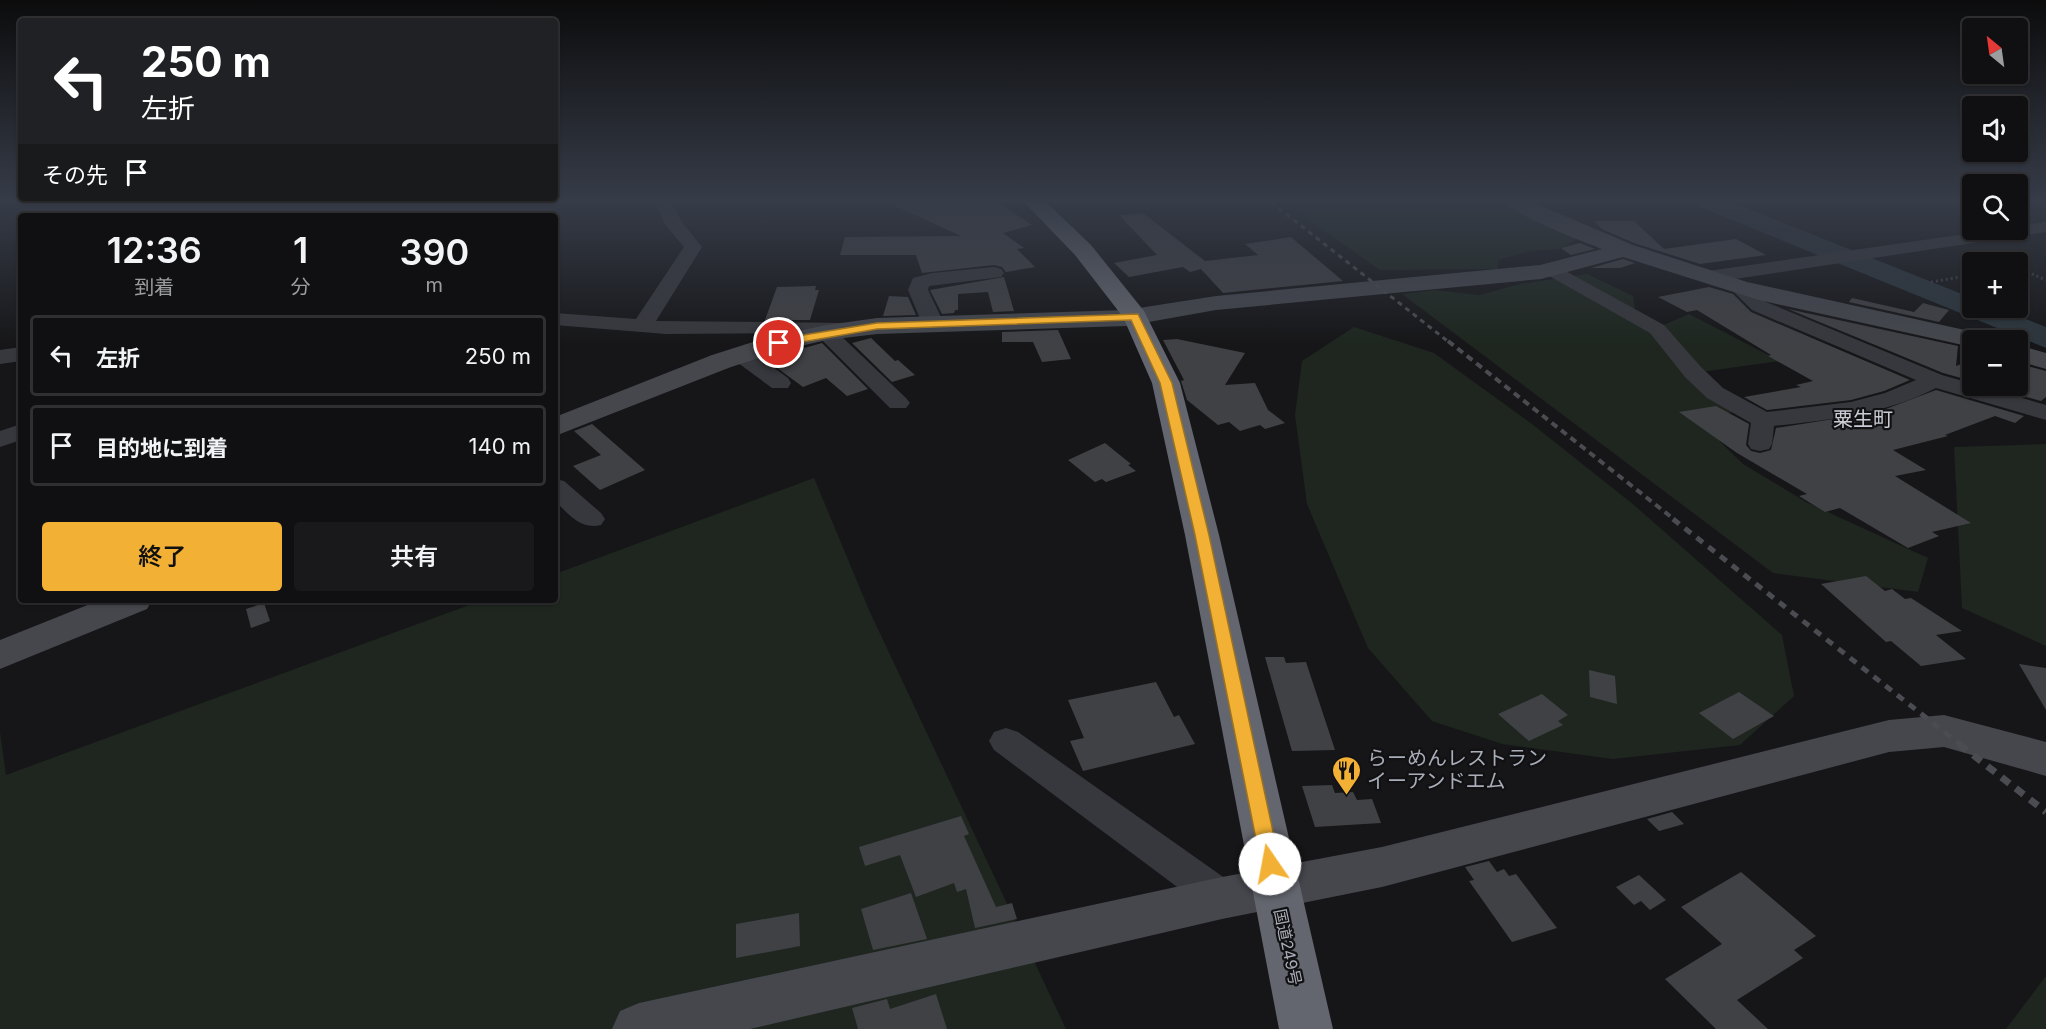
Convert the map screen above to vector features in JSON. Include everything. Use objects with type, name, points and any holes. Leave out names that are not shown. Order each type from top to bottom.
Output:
[{"type":"highway","name":"国道249号","points":[[1083,250],[1135,316],[1166,383],[1202,535],[1306,1029]]},
{"type":"street","points":[[642,326],[691,250]]},
{"type":"street","points":[[558,426],[742,355],[779,343],[834,332],[931,324],[1135,316],[1216,303],[1551,269],[1624,250]]},
{"type":"street","points":[[1624,250],[1738,287],[1962,337]]},
{"type":"street","points":[[1708,277],[1891,250]]},
{"type":"street","points":[[1551,269],[1657,329],[1693,372],[1715,393],[1763,420],[1879,404],[1913,393],[1934,380]]},
{"type":"street","points":[[931,324],[930,315],[918,290],[920,282],[994,273]]},
{"type":"street","points":[[1738,287],[1759,306],[1934,380],[2020,403],[2046,413]]},
{"type":"street","points":[[1810,327],[1859,313]]},
{"type":"street","points":[[558,319],[642,326],[842,327],[834,332]]},
{"type":"street","points":[[834,332],[898,403]]},
{"type":"street","points":[[0,357],[18,354]]},
{"type":"street","points":[[742,355],[780,383]]},
{"type":"street","points":[[2028,356],[2046,361]]},
{"type":"street","points":[[2020,403],[2046,389]]},
{"type":"street","points":[[1761,444],[1763,420]]},
{"type":"street","points":[[0,440],[18,432]]},
{"type":"street","points":[[558,490],[591,519]]},
{"type":"street","points":[[0,655],[127,603]]},
{"type":"street","points":[[639,1029],[1222,898],[1382,867],[1889,736],[1944,731],[2046,759]]},
{"type":"street","points":[[1006,741],[1222,898]]},
{"type":"path","points":[[2028,272],[2046,280]]},
{"type":"path","points":[[1931,282],[1962,277]]},
{"type":"shaded area","points":[[1352,250],[1544,250],[1530,251],[1498,260],[1498,269],[1380,270]]},
{"type":"shaded area","points":[[1587,274],[1633,296],[1636,316],[1659,327],[1689,314],[1780,361],[1701,372],[1734,412],[1697,419],[1743,464],[1806,502],[1928,558],[1918,592],[1773,573],[1402,294],[1435,290],[1479,295],[1520,284]]},
{"type":"shaded area","points":[[1354,327],[1434,353],[1532,424],[1634,505],[1782,635],[1794,696],[1740,745],[1613,759],[1502,744],[1432,721],[1368,648],[1307,504],[1295,415],[1302,361]]},
{"type":"shaded area","points":[[2046,444],[2046,646],[1962,608],[1954,447]]},
{"type":"shaded area","points":[[814,478],[869,610],[1066,1029],[0,1029],[0,732],[6,775],[475,603],[558,603],[558,573]]},
{"type":"shaded area","points":[[2046,976],[2046,1029],[2006,1029]]},
{"type":"building","points":[[841,250],[1018,250],[1035,267],[1006,272],[1002,267],[994,265],[922,273],[916,255],[840,255]]},
{"type":"building","points":[[1152,250],[1191,250],[1205,261],[1258,255],[1252,250],[1306,250],[1343,281],[1223,293],[1201,269],[1190,272],[1183,267],[1129,277],[1114,263],[1157,255]]},
{"type":"building","points":[[1564,250],[1591,250],[1571,255]]},
{"type":"building","points":[[1656,250],[1757,250],[1766,255],[1700,264]]},
{"type":"building","points":[[1623,259],[1635,263],[1620,268],[1591,268]]},
{"type":"building","points":[[1004,277],[1014,311],[993,312],[988,292],[958,294],[958,310],[954,313],[942,314],[930,290]]},
{"type":"building","points":[[816,286],[815,290],[819,290],[810,320],[765,320],[777,287]]},
{"type":"building","points":[[1709,287],[1733,294],[1751,312],[1910,380],[1884,391],[1851,400],[1767,410],[1744,397],[1801,387],[1796,385],[1813,381],[1768,356],[1771,355],[1697,310],[1687,312],[1658,297]]},
{"type":"building","points":[[889,296],[908,297],[916,315],[883,316]]},
{"type":"building","points":[[1852,298],[1914,312],[1923,303],[1949,310],[1939,322],[1849,302]]},
{"type":"building","points":[[1788,309],[1958,346],[1956,366],[1962,364],[1962,378],[1943,373]]},
{"type":"building","points":[[1058,330],[1071,359],[1042,362],[1033,342],[1002,342],[1002,332]]},
{"type":"building","points":[[871,338],[895,361],[898,360],[915,375],[892,382],[852,343]]},
{"type":"building","points":[[1177,339],[1245,353],[1225,385],[1255,383],[1268,410],[1285,423],[1265,429],[1260,425],[1240,431],[1229,422],[1218,425],[1187,400],[1181,381],[1184,380],[1163,340]]},
{"type":"building","points":[[822,343],[868,389],[847,396],[826,378],[803,387],[765,359]]},
{"type":"building","points":[[2028,366],[2046,371],[2046,397],[2041,401],[2023,396],[2028,396]]},
{"type":"building","points":[[1936,390],[2024,416],[2015,423],[1995,416],[1945,435],[1948,436],[1893,450],[1926,470],[1895,476],[1971,523],[1932,532],[1939,536],[1908,548],[1840,508],[1825,512],[1799,496],[1807,494],[1737,453],[1679,412],[1716,406],[1749,424],[1746,445],[1751,451],[1760,453],[1771,450],[1776,428],[1878,412]]},
{"type":"building","points":[[592,424],[645,470],[600,490],[573,466],[601,455],[574,431]]},
{"type":"building","points":[[1105,443],[1131,464],[1128,465],[1136,471],[1106,482],[1102,479],[1095,482],[1068,460]]},
{"type":"building","points":[[1866,576],[1885,591],[1892,589],[1905,599],[1911,598],[1962,631],[1936,635],[1966,659],[1921,666],[1891,641],[1886,642],[1821,584]]},
{"type":"building","points":[[264,603],[270,621],[251,628],[246,609]]},
{"type":"building","points":[[1265,657],[1284,657],[1286,663],[1306,662],[1335,750],[1292,751]]},
{"type":"building","points":[[2019,664],[2046,668],[2046,710]]},
{"type":"building","points":[[1589,670],[1615,676],[1617,704],[1590,697]]},
{"type":"building","points":[[1156,682],[1174,717],[1179,715],[1195,744],[1083,771],[1070,741],[1084,738],[1068,700]]},
{"type":"building","points":[[1739,692],[1774,716],[1733,739],[1699,713]]},
{"type":"building","points":[[1542,694],[1568,715],[1558,721],[1563,725],[1529,741],[1498,714]]},
{"type":"building","points":[[1332,785],[1335,793],[1353,792],[1357,800],[1372,799],[1381,823],[1315,827],[1302,786]]},
{"type":"building","points":[[1672,812],[1684,824],[1659,831],[1647,819]]},
{"type":"building","points":[[961,816],[969,834],[964,836],[996,907],[1012,903],[1017,919],[975,928],[966,889],[957,892],[954,883],[916,897],[900,855],[865,866],[859,847]]},
{"type":"building","points":[[1489,861],[1497,872],[1504,869],[1509,876],[1516,874],[1557,928],[1512,942],[1469,881],[1474,880],[1465,867]]},
{"type":"building","points":[[1741,872],[1816,936],[1794,950],[1803,958],[1737,1000],[1768,1029],[1716,1029],[1665,979],[1722,944],[1681,907]]},
{"type":"building","points":[[1639,875],[1666,900],[1650,910],[1641,901],[1634,905],[1616,887]]},
{"type":"building","points":[[911,893],[927,939],[873,950],[861,909]]},
{"type":"building","points":[[799,913],[800,946],[736,958],[736,924]]},
{"type":"building","points":[[936,994],[947,1029],[858,1029],[852,1008],[887,999],[890,1009]]},
{"type":"waterway","points":[[1828,250],[2046,338]]},
{"type":"railway","points":[[1332,250],[1450,343]]},
{"type":"railway","points":[[1448,341],[1675,520]]},
{"type":"railway","points":[[1673,519],[1961,745]]},
{"type":"railway","points":[[1959,744],[2046,812]]},
{"type":"place","name":"らーめんレストラン イーアンドエム","points":[[1346,796]]},
{"type":"district","name":"粟生町","points":[[1863,419]]},
{"type":"route","points":[[779,343],[825,333],[877,326],[1135,316],[1166,383],[1202,535],[1270,864]]}]
